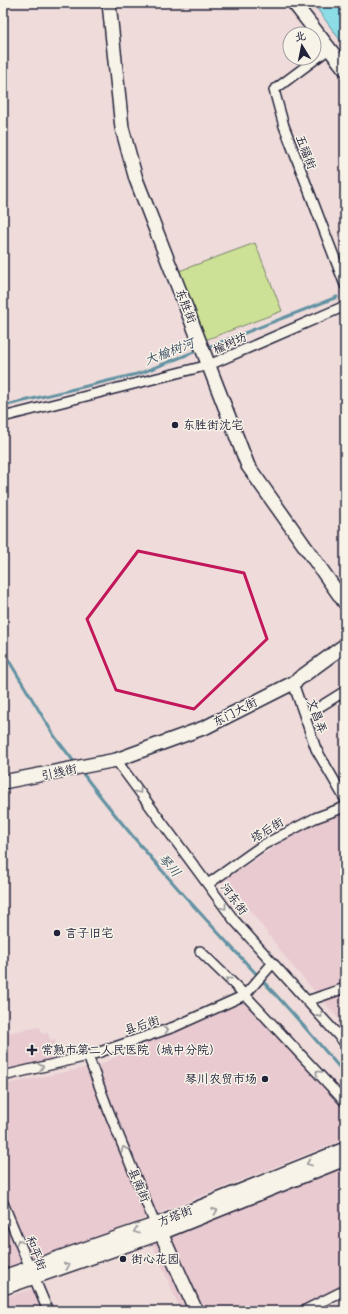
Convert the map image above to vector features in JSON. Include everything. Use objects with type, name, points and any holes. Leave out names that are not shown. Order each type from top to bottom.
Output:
[{"type":"street","name":"东胜街","points":[[109,3],[122,128],[136,179],[248,466],[345,603]]},
{"type":"street","points":[[295,4],[305,26]]},
{"type":"street","points":[[295,4],[345,79]]},
{"type":"street","points":[[322,47],[345,69]]},
{"type":"street","name":"五福街","points":[[326,51],[274,90],[284,126],[345,285]]},
{"type":"street","name":"榆树坊","points":[[3,417],[208,361],[345,306]]},
{"type":"street","name":"东门大街","points":[[116,760],[206,727],[293,683],[345,645]]},
{"type":"street","name":"文昌弄","points":[[293,683],[316,749],[345,799]]},
{"type":"street","points":[[305,716],[345,691]]},
{"type":"street","name":"引线街","points":[[3,782],[116,760]]},
{"type":"street","name":"河东街","points":[[116,760],[234,920],[272,964],[345,1043]]},
{"type":"street","name":"塔后街","points":[[208,884],[263,845],[315,818],[345,807]]},
{"type":"street","points":[[200,951],[246,995],[345,1102]]},
{"type":"street","name":"县后街","points":[[3,1076],[88,1056],[174,1027],[246,995],[272,964]]},
{"type":"street","points":[[307,1001],[345,988]]},
{"type":"street","name":"县南街","points":[[88,1056],[109,1112],[158,1228],[196,1311]]},
{"type":"street","name":"方塔街","points":[[158,1228],[345,1149]]},
{"type":"street","name":"方塔街","points":[[3,1288],[31,1274],[345,1160]]},
{"type":"street","name":"和平街","points":[[3,1203],[31,1274],[48,1311]]},
{"type":"street","name":"方塔街","points":[[3,1277],[31,1274]]},
{"type":"street","points":[[304,1311],[345,1290]]},
{"type":"highlighted area","points":[[138,551],[244,573],[267,639],[194,709],[116,690],[87,619]]},
{"type":"shaded area","points":[[345,813],[345,1026],[285,957],[227,878],[298,832]]},
{"type":"shaded area","points":[[246,1002],[257,1017],[345,1108],[345,1139],[123,1227],[28,1262],[3,1269],[3,1085],[99,1065],[178,1028]]},
{"type":"shaded area","name":"常熟市第二人民医院（城中分院）","points":[[40,1027],[42,1034],[48,1033],[50,1040],[55,1039],[59,1059],[10,1068],[3,1034]]},
{"type":"shaded area","points":[[345,1159],[345,1295],[314,1311],[181,1311],[152,1243]]},
{"type":"shaded area","points":[[44,1286],[56,1311],[3,1311],[3,1298]]},
{"type":"green space","points":[[255,243],[282,311],[205,340],[179,271]]},
{"type":"water","points":[[313,3],[345,3],[345,47]]},
{"type":"waterway","name":"大榆树河","points":[[206,348],[337,297]]},
{"type":"waterway","name":"大榆树河","points":[[3,406],[141,373],[199,350]]},
{"type":"waterway","name":"琴川","points":[[3,651],[55,737],[75,763]]},
{"type":"waterway","name":"琴川","points":[[81,771],[151,857],[200,913],[293,1014],[345,1074]]},
{"type":"place","name":"东胜街沈宅","points":[[175,425]]},
{"type":"place","name":"言子旧宅","points":[[57,933]]},
{"type":"place","name":"常熟市第二人民医院（城中分院）","points":[[32,1050]]},
{"type":"place","name":"琴川农贸市场","points":[[265,1079]]},
{"type":"place","name":"街心花园","points":[[123,1259]]}]
